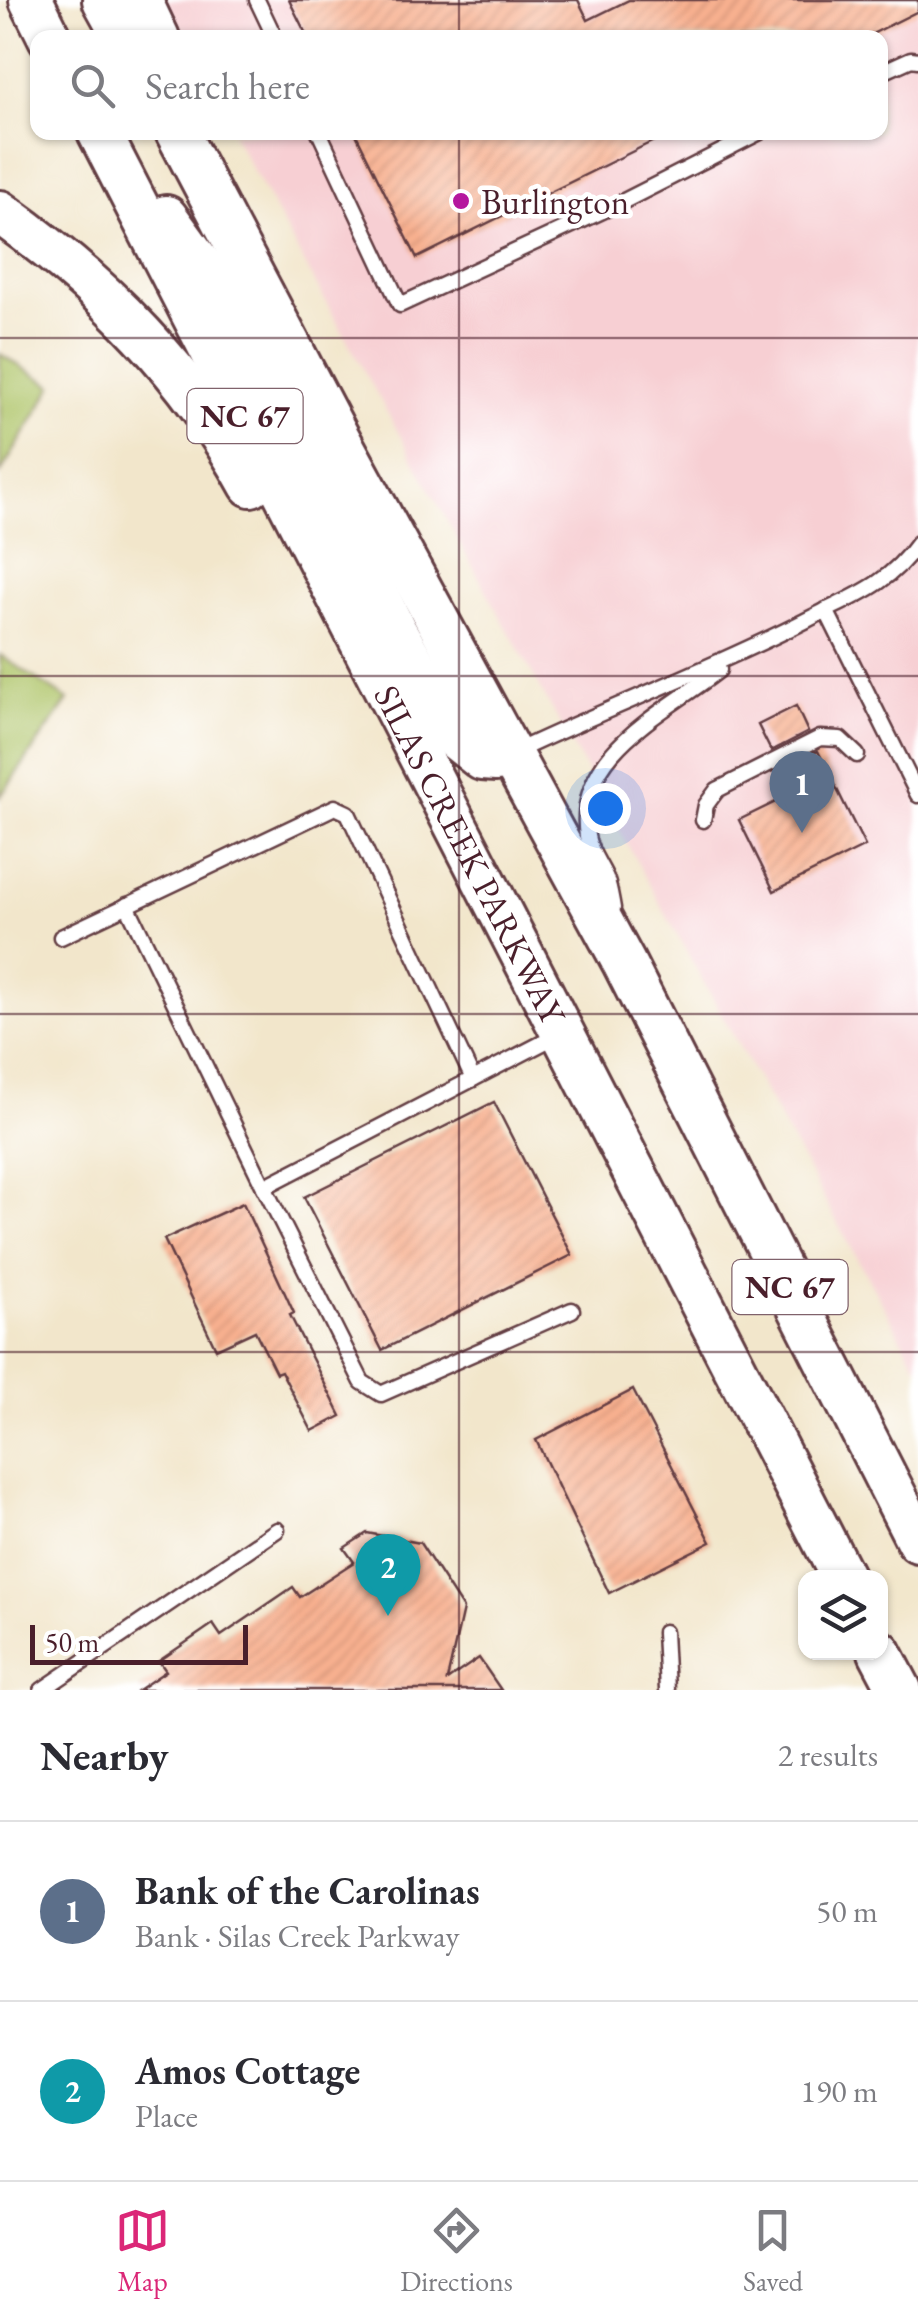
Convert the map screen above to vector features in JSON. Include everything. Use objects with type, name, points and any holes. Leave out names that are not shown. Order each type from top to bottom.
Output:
[{"type":"main road","points":[[31,0],[46,30]]},
{"type":"main road","points":[[104,0],[120,30]]},
{"type":"main road","points":[[140,0],[154,30]]},
{"type":"main road","name":"NC 67","points":[[181,140],[336,434],[624,962],[918,1541]]},
{"type":"main road","points":[[208,140],[228,224]]},
{"type":"main road","points":[[108,150],[174,226],[216,286],[263,370],[395,632],[458,740],[482,758],[496,760],[511,754]]},
{"type":"main road","name":"SILAS CREEK PARKWAY","points":[[108,150],[838,1570]]},
{"type":"main road","points":[[0,212],[97,288],[176,370],[237,458],[303,580],[390,698]]},
{"type":"main road","points":[[884,1660],[900,1690]]},
{"type":"lane","points":[[257,0],[270,30]]},
{"type":"lane","points":[[888,69],[911,59],[918,60]]},
{"type":"lane","points":[[323,140],[400,305],[622,202],[744,140]]},
{"type":"lane","points":[[511,754],[735,656],[886,579],[918,543]]},
{"type":"lane","points":[[826,610],[918,794]]},
{"type":"lane","points":[[624,962],[609,884],[587,838],[588,792],[609,756],[625,739],[735,656]]},
{"type":"lane","points":[[702,820],[716,790],[820,738],[840,739],[857,754]]},
{"type":"lane","points":[[61,937],[335,807],[343,808],[473,1079]]},
{"type":"lane","points":[[127,905],[362,1382],[381,1394],[572,1310]]},
{"type":"lane","points":[[264,1187],[564,1032]]},
{"type":"lane","points":[[42,1690],[277,1530]]},
{"type":"lane","points":[[664,1632],[668,1690]]},
{"type":"shaded area","points":[[158,0],[918,0],[918,1368],[236,140],[888,140],[888,30],[175,30]]},
{"type":"green space","points":[[0,354],[53,386],[0,474]]},
{"type":"green space","points":[[0,655],[68,700],[0,797]]},
{"type":"building","points":[[289,0],[578,0],[588,20],[629,0],[918,0],[918,11],[880,30],[304,30]]},
{"type":"building","name":"Burlington","points":[[359,140],[656,140],[417,258]]},
{"type":"building","points":[[796,706],[808,732],[771,751],[758,725]]},
{"type":"building","points":[[818,751],[865,846],[774,891],[739,820],[792,794],[780,770]]},
{"type":"building","points":[[494,1102],[572,1255],[382,1350],[304,1197]]},
{"type":"building","points":[[243,1203],[294,1313],[290,1315],[341,1416],[312,1431],[255,1331],[216,1349],[164,1239]]},
{"type":"building","points":[[633,1390],[711,1542],[609,1593],[536,1440]]},
{"type":"building","points":[[367,1533],[420,1543],[463,1609],[447,1680],[479,1658],[501,1690],[138,1690],[166,1671],[159,1661],[213,1624],[221,1636],[293,1587],[300,1597],[354,1562],[344,1548]]},
{"type":"place","name":"Burlington","points":[[461,201]]},
{"type":"place","name":"Bank of the Carolinas","points":[[802,833]]},
{"type":"place","name":"Amos Cottage","points":[[388,1616]]}]
